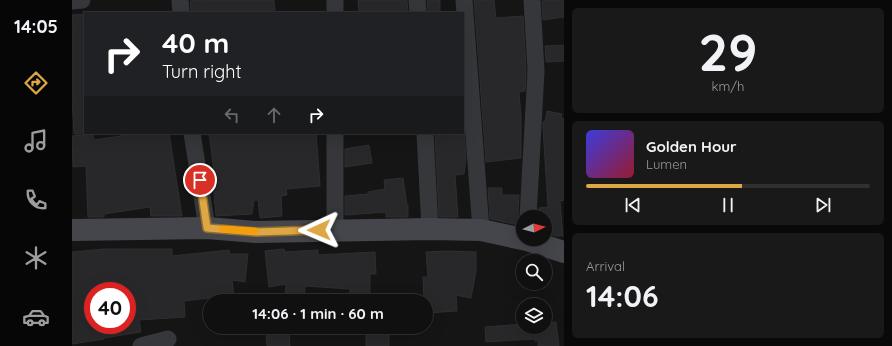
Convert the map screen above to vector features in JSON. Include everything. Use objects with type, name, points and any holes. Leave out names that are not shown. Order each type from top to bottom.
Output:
[{"type":"street","points":[[72,1],[82,0]]},
{"type":"street","points":[[180,0],[181,12]]},
{"type":"street","points":[[335,0],[335,12]]},
{"type":"street","points":[[417,0],[418,12]]},
{"type":"street","points":[[464,0],[481,230]]},
{"type":"street","points":[[528,210],[536,70],[532,0]]},
{"type":"street","points":[[192,134],[207,228]]},
{"type":"street","points":[[335,134],[335,230]]},
{"type":"street","points":[[425,134],[430,229]]},
{"type":"street","points":[[72,230],[207,228],[256,232],[430,229],[481,230],[516,238]]},
{"type":"street","points":[[546,246],[564,252]]},
{"type":"street","points":[[141,346],[168,339]]},
{"type":"building","points":[[274,0],[275,12],[191,12],[190,1]]},
{"type":"building","points":[[358,0],[407,0],[408,12],[359,12]]},
{"type":"building","points":[[427,0],[440,0],[440,12],[428,12]]},
{"type":"building","points":[[474,0],[494,0],[496,18],[523,16],[526,71],[525,91],[519,92],[521,116],[521,158],[486,162]]},
{"type":"building","points":[[564,0],[564,17],[543,20],[542,1]]},
{"type":"building","points":[[84,14],[84,134],[74,134],[72,98],[72,15]]},
{"type":"building","points":[[564,45],[564,61],[546,62],[545,46]]},
{"type":"building","points":[[547,111],[562,114],[561,118],[564,119],[564,200],[560,201],[563,236],[552,235],[552,210],[539,210],[539,208],[548,207],[543,128],[543,122],[545,122]]},
{"type":"building","points":[[464,133],[466,157],[464,174],[455,175],[458,217],[439,217],[435,134]]},
{"type":"building","points":[[93,134],[94,140],[133,134],[169,134],[182,216],[151,216],[150,207],[104,214],[104,217],[88,217],[86,166],[73,167],[72,136]]},
{"type":"building","points":[[209,134],[316,134],[320,186],[286,189],[287,195],[281,196],[282,216],[260,218],[258,200],[254,200],[252,214],[216,216],[212,171],[214,171]]},
{"type":"building","points":[[369,145],[372,163],[345,167],[345,149]]},
{"type":"building","points":[[403,178],[408,205],[408,217],[386,217],[386,212],[345,215],[345,196],[368,194],[368,192],[385,189],[384,180]]},
{"type":"building","points":[[488,188],[502,188],[502,195],[519,195],[518,210],[516,210],[516,225],[490,219]]},
{"type":"building","points":[[104,249],[172,249],[172,256],[229,250],[230,254],[248,254],[245,282],[232,280],[234,294],[203,294],[203,299],[184,301],[185,317],[139,320],[141,332],[136,333],[136,282],[84,282],[84,334],[129,334],[72,344],[72,252]]},
{"type":"building","points":[[284,249],[285,252],[318,250],[318,255],[375,252],[376,274],[370,274],[370,294],[350,294],[350,289],[305,286],[304,294],[285,294],[286,284],[269,287],[265,251]]},
{"type":"building","points":[[426,252],[476,252],[476,271],[471,298],[456,295],[457,311],[433,313],[433,294],[424,294],[423,277],[428,277]]},
{"type":"building","points":[[552,322],[556,322],[559,346],[538,346],[538,341],[535,341],[534,339],[486,342],[485,327],[516,325],[516,334],[552,334]]},
{"type":"building","points":[[266,334],[289,334],[290,346],[267,346]]},
{"type":"building","points":[[366,334],[389,334],[389,346],[366,346]]},
{"type":"slow traffic","points":[[223,229],[255,231]]},
{"type":"route","points":[[200,180],[207,228],[256,232],[319,230]]}]
